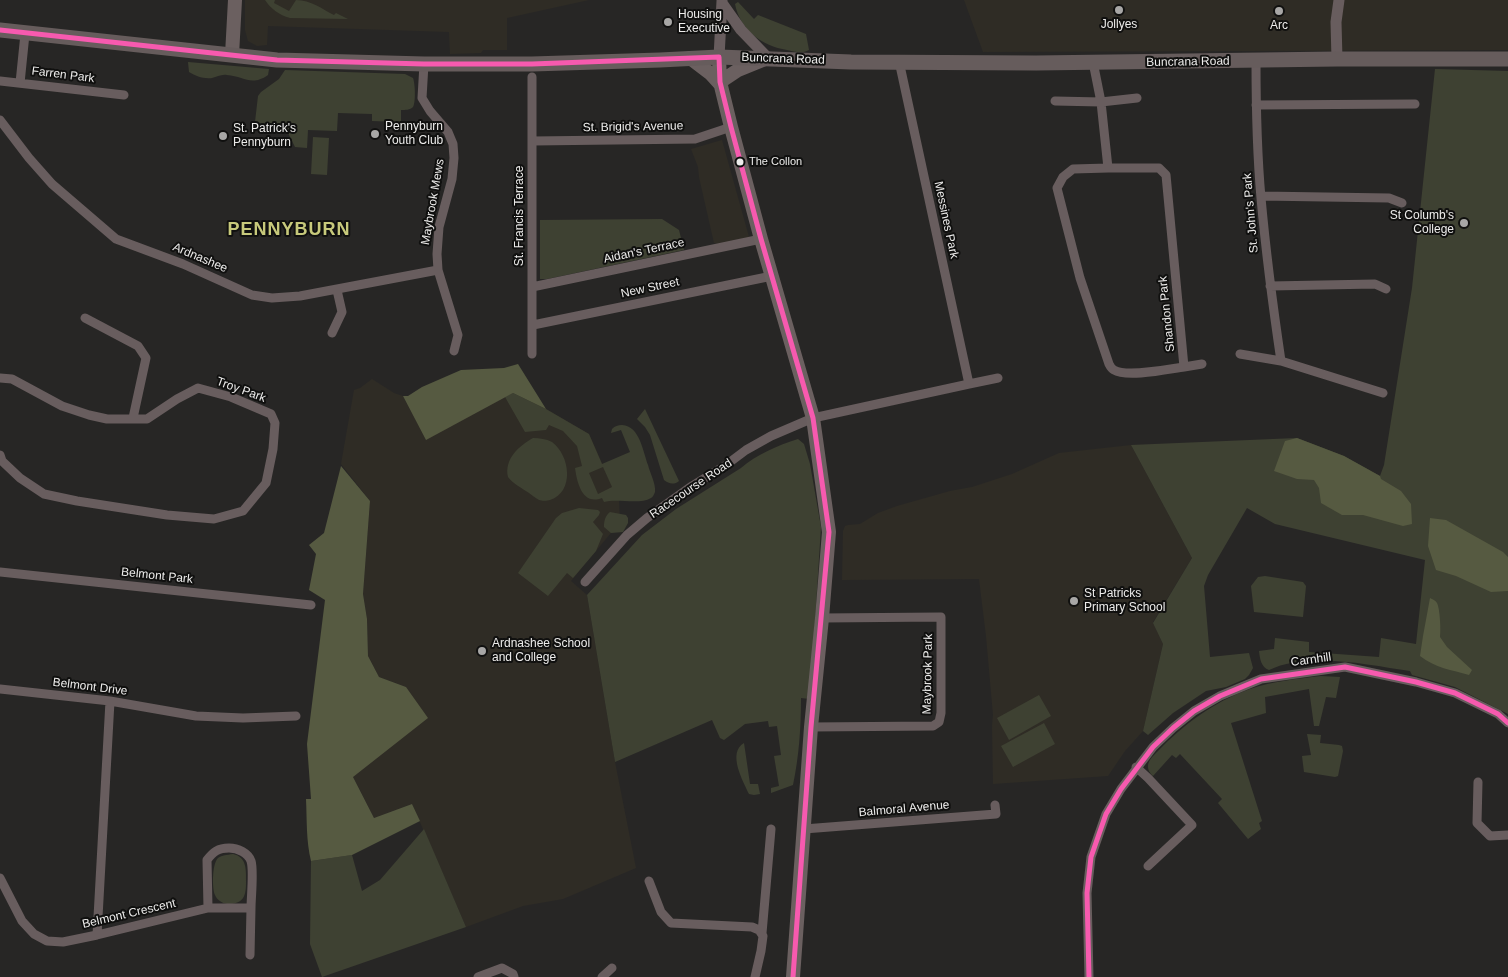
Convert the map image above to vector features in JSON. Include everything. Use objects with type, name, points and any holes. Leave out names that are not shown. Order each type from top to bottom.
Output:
[{"type":"highway","name":"Buncrana Road","points":[[0,30],[277,60],[424,64],[532,64],[719,56],[851,62],[1036,63],[1508,59]]},
{"type":"main road","points":[[232,55],[235,0]]},
{"type":"main road","points":[[719,56],[721,84],[731,127],[761,239],[813,418],[828,532],[811,727],[793,977]]},
{"type":"main road","points":[[690,58],[721,84]]},
{"type":"main road","points":[[721,84],[738,70],[767,59]]},
{"type":"street","points":[[1337,59],[1336,22],[1339,0]]},
{"type":"street","points":[[719,56],[722,1]]},
{"type":"street","points":[[722,1],[741,30],[767,59]]},
{"type":"street","points":[[20,83],[25,34]]},
{"type":"street","name":"Messines Park","points":[[900,61],[969,384]]},
{"type":"street","name":"St. John's Park","points":[[1256,61],[1256,105],[1261,196],[1280,361]]},
{"type":"street","points":[[1093,62],[1101,102],[1108,168]]},
{"type":"street","name":"Maybrook Mews","points":[[424,64],[422,98],[448,132],[453,144],[452,179],[439,227],[437,254],[438,270],[458,336],[454,351]]},
{"type":"street","name":"St. Francis Terrace","points":[[532,77],[532,354]]},
{"type":"street","name":"Farren Park","points":[[0,81],[124,95]]},
{"type":"street","points":[[1055,101],[1101,102],[1137,98]]},
{"type":"street","points":[[1256,105],[1415,104]]},
{"type":"street","name":"Ardnashee","points":[[0,120],[52,184],[116,238],[252,294],[272,298],[300,296],[438,270]]},
{"type":"street","name":"St. Brigid's Avenue","points":[[532,141],[695,139],[731,127]]},
{"type":"street","name":"Shandon Park","points":[[1108,168],[1159,168],[1166,176],[1184,367],[1141,373],[1123,373],[1113,370],[1109,364],[1080,278],[1057,188],[1063,177],[1073,170],[1108,168]]},
{"type":"street","points":[[1261,196],[1389,198],[1402,203]]},
{"type":"street","name":"Aidan's Terrace","points":[[532,287],[761,239]]},
{"type":"street","name":"New Street","points":[[532,325],[772,276]]},
{"type":"street","points":[[1270,286],[1375,284],[1386,289]]},
{"type":"street","points":[[332,333],[342,312],[337,290]]},
{"type":"street","points":[[85,318],[138,346],[146,358],[133,418]]},
{"type":"street","points":[[1240,354],[1280,361],[1383,393]]},
{"type":"street","points":[[1184,367],[1202,364]]},
{"type":"street","name":"Troy Park","points":[[0,378],[12,379],[62,406],[107,419],[147,419],[177,399],[198,388],[231,397],[271,414],[276,423],[274,450],[266,483],[243,511],[214,519],[167,515],[44,494],[20,478],[2,461],[0,455]]},
{"type":"street","points":[[813,418],[998,378]]},
{"type":"street","name":"Racecourse Road","points":[[585,582],[627,535],[668,502],[746,450],[813,418]]},
{"type":"street","name":"Belmont Park","points":[[0,572],[312,605]]},
{"type":"street","name":"Maybrook Park","points":[[811,727],[933,726],[939,722],[941,713],[941,616],[822,618]]},
{"type":"street","name":"Carnhill","points":[[1089,977],[1087,893],[1091,857],[1106,814],[1136,767],[1153,746],[1194,711],[1220,696],[1261,679],[1345,667],[1416,682],[1455,693],[1498,714],[1508,723]]},
{"type":"street","name":"Belmont Drive","points":[[0,689],[110,701],[177,713],[243,718],[296,716]]},
{"type":"street","points":[[97,935],[110,701]]},
{"type":"street","points":[[1136,767],[1192,825],[1148,866]]},
{"type":"street","points":[[1478,782],[1477,823],[1490,836],[1508,835]]},
{"type":"street","name":"Balmoral Avenue","points":[[804,829],[996,814],[996,805]]},
{"type":"street","points":[[755,977],[763,936],[771,829]]},
{"type":"street","points":[[208,908],[207,860],[214,851],[228,848],[239,849],[251,861],[250,955]]},
{"type":"street","name":"Belmont Crescent","points":[[0,878],[22,921],[34,934],[47,940],[63,942],[208,908],[251,908]]},
{"type":"street","points":[[649,880],[661,912],[670,923],[752,926],[762,933]]},
{"type":"street","points":[[478,977],[502,968],[513,974],[514,977]]},
{"type":"street","points":[[602,977],[612,968]]},
{"type":"shaded area","points":[[245,0],[589,0],[507,18],[507,50],[483,50],[481,53],[450,54],[449,32],[268,26],[267,45],[257,46],[248,41],[245,30]]},
{"type":"shaded area","points":[[964,0],[1508,0],[1508,50],[983,52]]},
{"type":"shaded area","points":[[722,140],[749,237],[722,244],[714,243],[698,167],[691,149]]},
{"type":"shaded area","name":"Ardnashee School and College","points":[[372,379],[394,393],[403,396],[426,439],[513,393],[546,409],[589,434],[619,501],[620,522],[571,581],[587,595],[615,762],[636,868],[563,899],[523,906],[466,927],[412,804],[374,818],[353,777],[406,687],[379,677],[368,656],[367,619],[363,594],[370,501],[341,464],[354,390]]},
{"type":"shaded area","name":"St Patricks Primary School","points":[[1131,445],[1192,558],[1153,622],[1163,644],[1143,731],[1125,751],[1108,776],[993,784],[993,715],[979,579],[842,580],[843,531],[845,526],[860,524],[878,513],[897,506],[950,491],[972,487],[1012,474],[1059,453]]},
{"type":"green space","points":[[265,0],[275,0],[274,3],[289,11],[296,0],[307,2],[334,15],[336,13],[348,19],[290,18],[276,11]]},
{"type":"green space","points":[[738,2],[754,19],[758,15],[806,34],[809,50],[793,51],[778,48],[761,41],[742,22],[735,4]]},
{"type":"green space","points":[[188,62],[269,69],[268,75],[252,81],[225,75],[206,78],[189,72]]},
{"type":"green space","points":[[1435,69],[1508,71],[1508,714],[1455,687],[1412,675],[1410,671],[1358,663],[1320,660],[1301,661],[1284,664],[1269,670],[1266,669],[1261,662],[1259,651],[1274,649],[1275,638],[1309,642],[1309,652],[1379,657],[1381,638],[1416,644],[1425,560],[1275,524],[1247,508],[1208,575],[1204,586],[1210,657],[1249,653],[1253,668],[1245,679],[1226,687],[1206,691],[1173,713],[1148,735],[1143,731],[1163,644],[1153,623],[1192,558],[1131,445],[1297,438],[1344,456],[1380,476],[1384,465],[1412,288]]},
{"type":"green space","points":[[285,70],[405,74],[413,78],[414,105],[410,109],[401,110],[401,122],[372,121],[372,114],[338,113],[337,131],[308,130],[307,148],[295,147],[287,131],[261,127],[255,122],[258,96],[279,79]]},
{"type":"green space","points":[[313,137],[329,138],[327,175],[311,174]]},
{"type":"green space","points":[[662,219],[679,230],[684,250],[540,279],[540,220]]},
{"type":"green space","points":[[518,364],[546,409],[513,393],[426,440],[403,396],[408,396],[422,387],[461,370],[504,368]]},
{"type":"green space","points":[[513,393],[546,409],[589,434],[602,464],[630,452],[621,430],[611,433],[612,429],[617,426],[628,426],[640,441],[655,486],[653,496],[640,501],[604,502],[602,498],[595,500],[585,496],[579,486],[575,468],[582,466],[577,446],[563,431],[549,425],[546,430],[525,432],[505,397]],"holes":[[[603,467],[612,487],[598,494],[589,473]]]},
{"type":"green space","points":[[645,409],[679,481],[675,483],[664,480],[650,435],[637,419]]},
{"type":"green space","points":[[533,438],[552,442],[563,455],[566,464],[566,482],[563,489],[558,496],[549,500],[542,501],[538,499],[515,484],[508,477],[507,470],[510,459],[518,449]]},
{"type":"green space","points":[[1297,438],[1344,456],[1380,476],[1381,479],[1401,491],[1411,504],[1412,524],[1403,526],[1363,515],[1342,515],[1321,503],[1319,488],[1314,480],[1297,479],[1274,471],[1285,441]]},
{"type":"green space","points":[[798,439],[804,444],[810,464],[821,527],[810,699],[801,698],[799,742],[793,785],[771,793],[771,788],[779,786],[774,756],[781,755],[777,726],[769,727],[768,721],[745,724],[724,740],[720,738],[712,720],[615,762],[587,595],[642,535],[676,509],[760,455],[775,447]]},
{"type":"green space","points":[[341,466],[370,501],[363,594],[367,619],[368,656],[379,677],[406,687],[428,718],[353,777],[374,818],[412,804],[420,821],[352,855],[311,861],[308,846],[306,799],[311,799],[307,744],[325,600],[309,590],[316,554],[309,545],[324,533]]},
{"type":"green space","points":[[579,508],[598,510],[600,512],[593,522],[603,534],[596,551],[573,578],[567,573],[548,596],[518,573],[556,518],[562,513]]},
{"type":"green space","points":[[610,512],[626,515],[628,518],[628,523],[623,532],[611,533],[604,527],[605,519]]},
{"type":"green space","points":[[1430,518],[1446,520],[1503,552],[1508,557],[1508,591],[1491,592],[1456,576],[1436,570],[1428,546]]},
{"type":"green space","points":[[1265,576],[1303,582],[1306,586],[1303,617],[1254,612],[1251,586],[1258,577]]},
{"type":"green space","points":[[1430,598],[1436,601],[1438,606],[1440,637],[1447,647],[1472,670],[1469,675],[1438,666],[1420,656]]},
{"type":"green space","points":[[1321,676],[1340,677],[1336,698],[1326,697],[1319,726],[1314,726],[1309,689],[1265,697],[1266,713],[1231,723],[1262,821],[1259,823],[1261,829],[1248,839],[1218,803],[1222,799],[1180,754],[1176,758],[1172,755],[1153,776],[1149,772],[1148,764],[1150,760],[1168,741],[1189,723],[1224,700],[1267,684]]},
{"type":"green space","points":[[1039,695],[1051,716],[1009,740],[997,718]]},
{"type":"green space","points":[[1044,723],[1055,744],[1013,767],[1001,746]]},
{"type":"green space","points":[[1307,734],[1321,735],[1320,743],[1342,746],[1343,751],[1338,776],[1304,772],[1302,756],[1311,755]]},
{"type":"green space","points":[[744,743],[750,784],[758,784],[760,794],[749,794],[740,775],[737,753]]},
{"type":"green space","points":[[424,829],[466,927],[322,977],[310,944],[311,861],[352,855],[362,891],[380,880]]},
{"type":"green space","points":[[233,854],[241,858],[245,865],[245,891],[240,901],[227,904],[220,901],[215,895],[214,870],[218,858]]},
{"type":"transit line","points":[[0,30],[277,60],[424,64],[532,64],[719,57],[720,82],[731,127],[761,239],[813,418],[829,532],[811,727],[793,977]]},
{"type":"transit line","points":[[1089,977],[1087,893],[1091,857],[1106,814],[1121,789],[1153,747],[1194,711],[1220,696],[1261,679],[1345,667],[1416,682],[1455,693],[1498,714],[1508,723]]},
{"type":"place","name":"Jollyes","points":[[1119,10]]},
{"type":"place","name":"Arc","points":[[1279,11]]},
{"type":"place","name":"Housing Executive","points":[[668,22]]},
{"type":"place","name":"Pennyburn Youth Club","points":[[375,134]]},
{"type":"place","name":"St. Patrick's Pennyburn","points":[[223,136]]},
{"type":"place","name":"The Collon","points":[[740,162]]},
{"type":"place","name":"St Columb's College","points":[[1464,223]]},
{"type":"place","name":"St Patricks Primary School","points":[[1074,601]]},
{"type":"place","name":"Ardnashee School and College","points":[[482,651]]},
{"type":"district","name":"PENNYBURN","points":[[289,230]]}]
